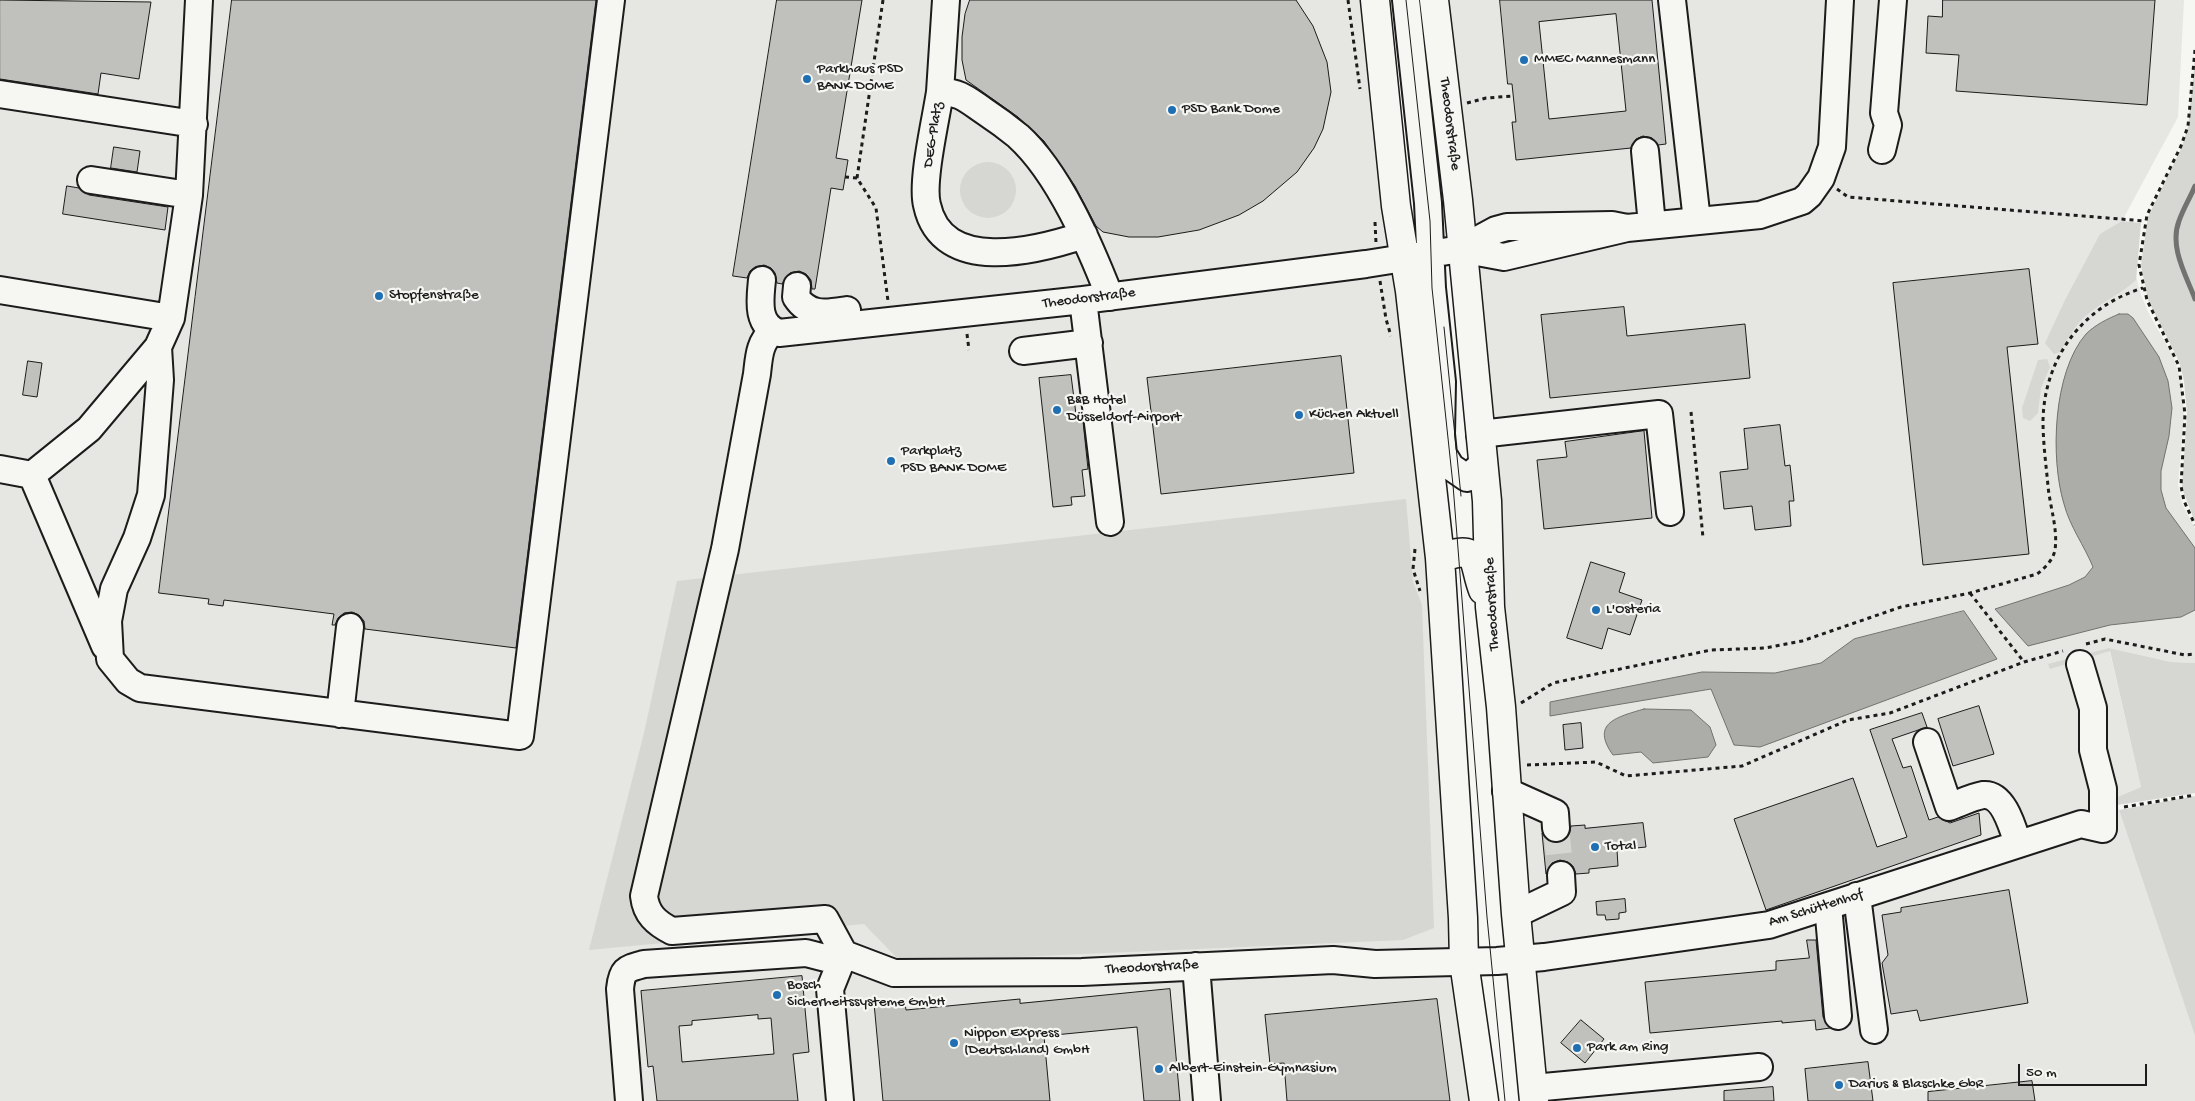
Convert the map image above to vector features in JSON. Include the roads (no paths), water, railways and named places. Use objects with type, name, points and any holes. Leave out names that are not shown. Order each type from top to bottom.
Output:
[{"type":"main road","points":[[1375,0],[1396,206],[1410,291],[1440,558],[1464,918],[1464,962],[1484,1101]]},
{"type":"main road","name":"Theodorstraße","points":[[1434,0],[1458,200],[1461,249],[1480,434],[1475,471],[1490,556],[1490,607],[1501,707],[1516,914],[1533,1094]]},
{"type":"main road","points":[[1440,558],[1458,551],[1470,555],[1477,564],[1480,583],[1490,607]]},
{"type":"street","points":[[0,469],[32,475],[89,429],[158,347],[171,318],[189,195],[199,0]]},
{"type":"street","points":[[32,475],[56,537],[110,658],[128,681],[140,688],[520,736],[612,0]]},
{"type":"street","points":[[940,92],[946,0]]},
{"type":"street","points":[[1406,0],[1442,382],[1441,434],[1443,454],[1451,467],[1475,471]]},
{"type":"street","points":[[1672,0],[1697,221]]},
{"type":"street","points":[[1461,249],[1504,257],[1640,226],[1760,215],[1785,208],[1810,195],[1821,178],[1832,147],[1840,0]]},
{"type":"street","points":[[1882,150],[1888,125],[1884,114],[1893,0]]},
{"type":"street","name":"DEG-Platz","points":[[1084,235],[1051,246],[992,253],[969,251],[944,237],[930,217],[926,204],[926,181],[940,92],[958,93],[1019,137],[1046,168],[1084,235],[1110,297]]},
{"type":"street","points":[[0,94],[194,124]]},
{"type":"street","points":[[1640,226],[1645,152]]},
{"type":"street","points":[[91,180],[189,195]]},
{"type":"street","name":"Theodorstraße","points":[[773,330],[780,333],[793,332],[1110,297],[1461,249]]},
{"type":"street","points":[[762,280],[760,310],[763,320],[773,330],[763,341],[760,350],[725,549],[644,896],[646,907],[652,918],[672,930],[826,920],[842,958],[830,989],[840,1101]]},
{"type":"street","points":[[796,286],[796,297],[800,303],[817,313],[876,309],[891,321]]},
{"type":"street","points":[[0,290],[171,318]]},
{"type":"street","points":[[1084,300],[1110,522]]},
{"type":"street","points":[[1023,351],[1089,343]]},
{"type":"street","points":[[110,658],[108,621],[114,589],[138,538],[151,495],[160,380],[158,347]]},
{"type":"street","points":[[1480,434],[1659,414],[1670,512]]},
{"type":"street","points":[[1429,469],[1439,484],[1460,484],[1475,471]]},
{"type":"street","points":[[340,714],[350,627]]},
{"type":"street","name":"Am Schüttenhof","points":[[1520,959],[1769,925],[2081,824],[2102,829],[2103,789],[2093,750],[2093,708],[2076,653]]},
{"type":"street","points":[[1927,742],[1949,807],[1984,795],[1994,797],[2000,803],[2018,844]]},
{"type":"street","points":[[1506,791],[1561,822]]},
{"type":"street","points":[[1516,914],[1566,880]]},
{"type":"street","points":[[1857,896],[1874,1030]]},
{"type":"street","points":[[1828,906],[1838,1016]]},
{"type":"street","name":"Theodorstraße","points":[[629,1101],[620,989],[621,976],[626,970],[644,964],[806,953],[842,958],[894,973],[1082,972],[1333,960],[1375,964],[1520,959]]},
{"type":"street","points":[[1196,966],[1208,1101]]},
{"type":"street","points":[[1533,1094],[1759,1067]]},
{"type":"waterway","points":[[2195,186],[2182,212],[2176,231],[2177,251],[2195,299]]},
{"type":"tunnel","points":[[1556,828],[1561,875]]},
{"type":"tram line","points":[[1406,0],[1430,221],[1432,288],[1453,485],[1487,917],[1505,1101]]},
{"type":"tram line","points":[[1444,327],[1461,496]]},
{"type":"place","name":"MMEC Mannesmann","points":[[1524,60]]},
{"type":"place","name":"Parkhaus PSD BANK DOME","points":[[807,79]]},
{"type":"place","name":"PSD Bank Dome","points":[[1172,110]]},
{"type":"place","name":"Stopfenstraße","points":[[379,296]]},
{"type":"place","name":"B&B Hotel Düsseldorf-Airport","points":[[1057,410]]},
{"type":"place","name":"Küchen Aktuell","points":[[1299,415]]},
{"type":"place","name":"Parkplatz PSD BANK DOME","points":[[891,461]]},
{"type":"place","name":"L'Osteria","points":[[1596,610]]},
{"type":"place","name":"Total","points":[[1595,847]]},
{"type":"place","name":"Bosch Sicherheitssysteme GmbH","points":[[777,995]]},
{"type":"place","name":"Nippon Express (Deutschland) GmbH","points":[[954,1043]]},
{"type":"place","name":"Park am Ring","points":[[1577,1048]]},
{"type":"place","name":"Albert-Einstein-Gymnasium","points":[[1159,1069]]},
{"type":"place","name":"Darius & Blaschke GbR","points":[[1839,1085]]}]
